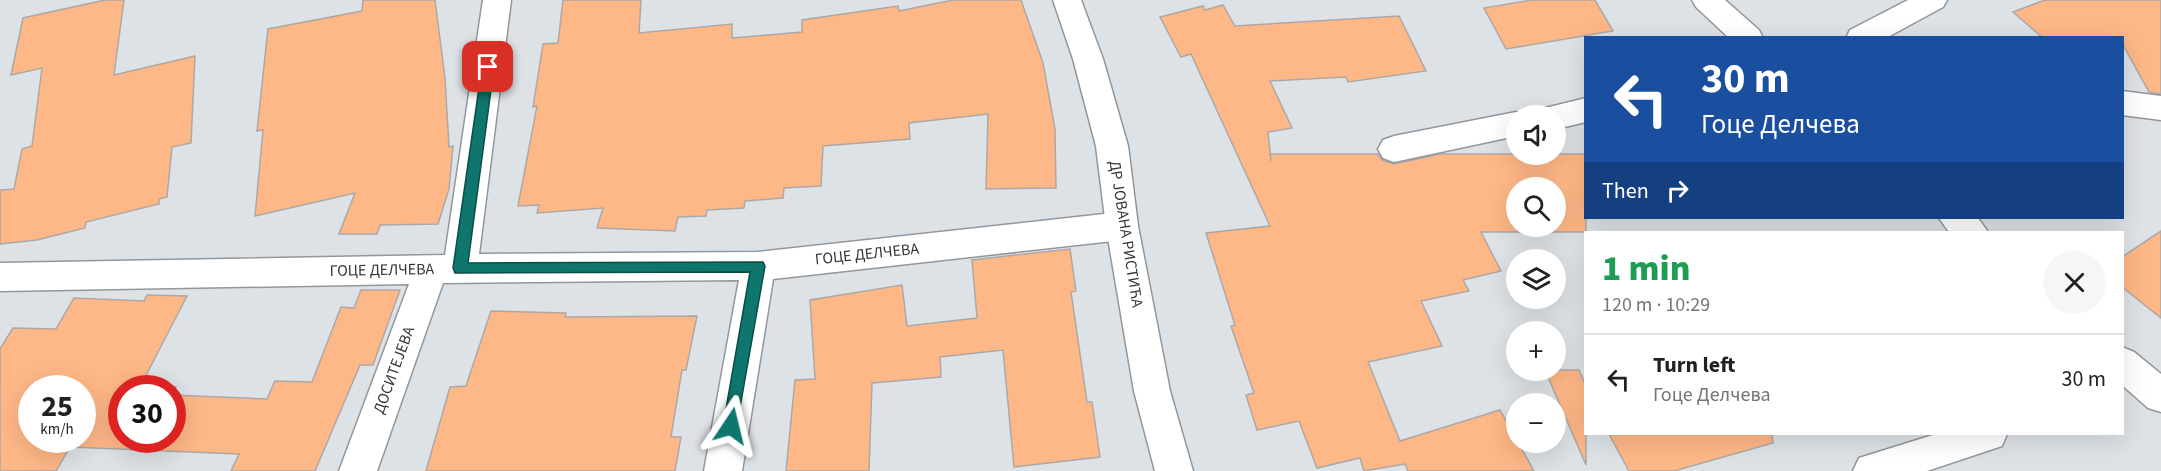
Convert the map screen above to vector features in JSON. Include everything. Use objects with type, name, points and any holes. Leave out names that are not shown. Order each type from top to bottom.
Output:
[{"type":"street","name":"ДОСИТЕЈЕВА","points":[[358,471],[445,269],[497,0]]},
{"type":"street","name":"ДР ЈОВАНА РИСТИЋА","points":[[1067,0],[1088,59],[1112,146],[1122,226],[1152,391],[1174,471]]},
{"type":"street","points":[[1706,0],[1747,36]]},
{"type":"street","points":[[1864,36],[1933,0]]},
{"type":"street","points":[[2124,103],[2161,108]]},
{"type":"street","points":[[1566,115],[1584,110]]},
{"type":"street","points":[[1394,149],[1506,126]]},
{"type":"street","points":[[1956,219],[1971,231]]},
{"type":"street","name":"ГОЦЕ ДЕЛЧЕВА","points":[[0,277],[758,266],[1122,226]]},
{"type":"street","points":[[723,471],[758,266]]},
{"type":"street","points":[[2124,366],[2144,392]]},
{"type":"street","points":[[1872,471],[1986,435]]},
{"type":"building","points":[[105,0],[124,0],[114,75],[195,56],[191,143],[172,147],[167,197],[159,199],[159,204],[86,222],[85,228],[37,240],[0,244],[0,190],[14,189],[22,149],[32,146],[42,68],[11,75],[23,18]]},
{"type":"building","points":[[363,0],[435,0],[445,78],[449,147],[453,146],[449,189],[438,224],[380,225],[377,234],[339,234],[355,193],[255,216],[263,130],[257,131],[268,29],[362,11]]},
{"type":"building","points":[[563,0],[641,0],[639,33],[732,24],[732,38],[802,32],[802,20],[898,6],[899,11],[953,0],[1021,0],[1043,63],[1055,129],[1056,188],[986,189],[988,114],[909,123],[910,139],[823,146],[821,186],[784,188],[783,198],[745,201],[744,208],[707,210],[706,216],[678,217],[675,231],[597,228],[603,208],[537,213],[539,205],[518,206],[537,106],[533,107],[543,44],[558,43]]},
{"type":"building","points":[[1532,0],[1595,0],[1613,31],[1506,49],[1484,8]]},
{"type":"building","points":[[2045,0],[2161,0],[2161,94],[2149,92],[2124,47],[2124,36],[2041,36],[2013,12]]},
{"type":"building","points":[[1223,5],[1235,26],[1399,16],[1426,71],[1348,82],[1346,77],[1270,81],[1292,128],[1268,132],[1270,154],[1378,154],[1382,160],[1394,164],[1440,154],[1506,154],[1506,165],[1566,165],[1566,154],[1584,154],[1586,231],[1566,232],[1566,177],[1506,177],[1506,232],[1481,232],[1501,271],[1463,280],[1469,291],[1421,301],[1442,346],[1368,362],[1400,441],[1500,410],[1506,421],[1506,453],[1524,453],[1534,471],[1408,471],[1405,464],[1364,471],[1360,458],[1317,468],[1299,421],[1257,430],[1246,395],[1254,393],[1231,326],[1235,325],[1206,233],[1270,226],[1191,54],[1181,57],[1160,17],[1203,6],[1205,10]]},
{"type":"building","points":[[2161,231],[2161,318],[2124,289],[2124,256]]},
{"type":"building","points":[[1070,249],[1076,291],[1071,292],[1087,402],[1092,402],[1100,457],[1014,467],[1003,350],[940,357],[941,377],[872,383],[869,471],[786,471],[795,380],[815,379],[810,300],[902,285],[907,326],[977,318],[972,260]]},
{"type":"building","points":[[361,290],[400,290],[373,365],[360,365],[315,471],[231,471],[239,454],[186,452],[186,396],[267,399],[275,381],[312,382],[341,307],[354,308]]},
{"type":"building","points":[[147,295],[187,296],[146,375],[108,375],[108,449],[96,448],[96,375],[18,375],[18,453],[66,453],[56,471],[0,471],[0,349],[13,328],[56,329],[74,298],[144,301]]},
{"type":"building","points":[[491,311],[566,313],[565,317],[697,316],[686,370],[682,370],[671,437],[681,437],[675,471],[426,471],[450,387],[466,386]]},
{"type":"building","points":[[1566,370],[1579,370],[1584,381],[1584,435],[1586,435],[1586,465],[1566,419],[1566,393],[1555,393],[1550,381],[1566,381]]},
{"type":"building","points":[[1610,435],[1772,435],[1773,443],[1674,471],[1629,471]]},
{"type":"route","points":[[488,67],[460,268],[758,266],[731,426]]}]
